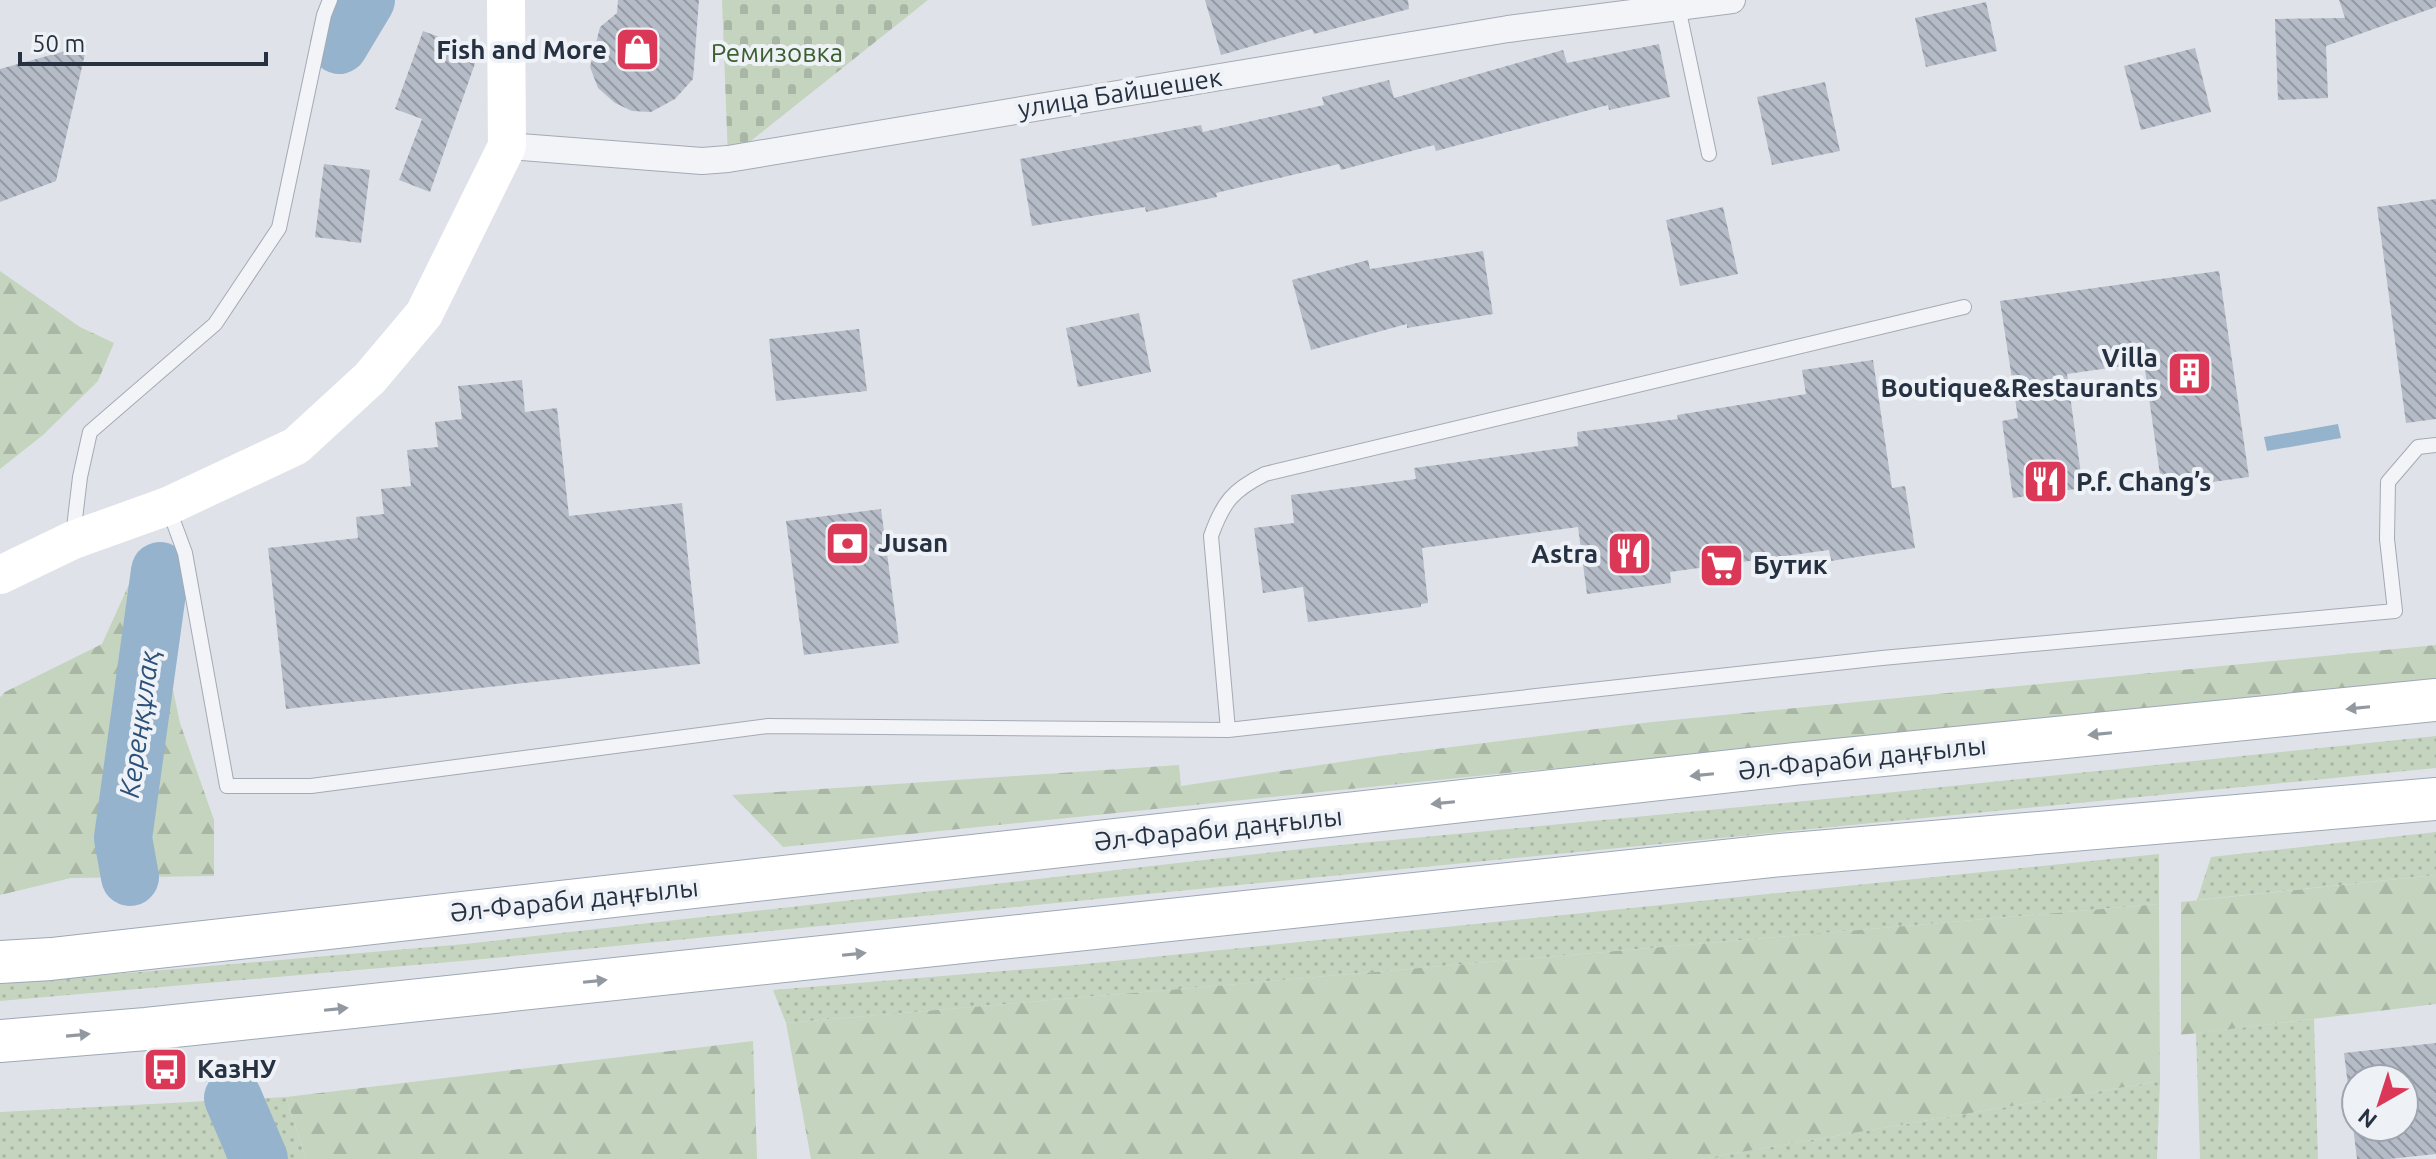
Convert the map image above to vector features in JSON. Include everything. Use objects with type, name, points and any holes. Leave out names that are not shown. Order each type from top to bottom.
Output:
[{"type":"main road","name":"Әл-Фараби даңғылы","points":[[0,962],[51,959],[1794,764],[2436,700]]},
{"type":"main road","points":[[0,1041],[177,1026],[1781,855],[2436,799]]},
{"type":"street","points":[[0,575],[58,548],[168,506],[296,446],[370,378],[424,314],[507,146],[506,0]]},
{"type":"street","name":"улица Байшешек","points":[[507,146],[702,161],[728,159],[1477,34],[1732,0]]},
{"type":"street","points":[[0,606],[58,548]]},
{"type":"street","points":[[0,955],[51,959]]},
{"type":"lane","points":[[58,548],[90,432],[215,324],[279,228],[324,15],[330,0]]},
{"type":"lane","points":[[1678,7],[1709,154]]},
{"type":"lane","points":[[1228,730],[1211,536],[1221,509],[1240,487],[1265,474],[1964,307]]},
{"type":"lane","points":[[168,506],[185,553],[227,786],[311,786],[768,726],[1228,730],[1882,658],[2395,611],[2387,539],[2388,482],[2418,447],[2436,445]]},
{"type":"green space","name":"Ремизовка","points":[[722,0],[928,0],[728,159]]},
{"type":"green space","points":[[0,271],[80,327],[114,343],[98,381],[43,435],[0,469]]},
{"type":"green space","points":[[144,551],[180,723],[214,820],[214,876],[71,878],[0,895],[0,697],[102,644]]},
{"type":"green space","points":[[2436,645],[2436,686],[2411,690],[1537,770],[783,847],[732,795],[1179,765],[1181,786],[1380,756],[1652,722]]},
{"type":"green space","points":[[2436,736],[2436,768],[473,960],[0,1001],[0,984],[465,944],[1319,847]]},
{"type":"green space","points":[[2436,832],[2436,875],[2197,900],[2211,857]]},
{"type":"green space","points":[[2159,854],[2159,904],[786,1023],[773,990],[1075,965]]},
{"type":"green space","points":[[2436,875],[2436,1004],[2181,1035],[2181,902]]},
{"type":"green space","points":[[2159,904],[2160,1081],[1700,1159],[811,1159],[786,1023]]},
{"type":"green space","points":[[2314,1019],[2318,1159],[2200,1159],[2196,1033]]},
{"type":"green space","points":[[753,1041],[757,1159],[306,1159],[286,1097]]},
{"type":"green space","points":[[2160,1081],[2157,1159],[1700,1159]]},
{"type":"green space","points":[[286,1097],[306,1159],[0,1159],[0,1112]]},
{"type":"water","points":[[2338,424],[2341,438],[2267,451],[2264,437]]},
{"type":"building","points":[[618,0],[699,0],[693,79],[675,99],[651,112],[632,111],[615,103],[598,88],[590,67],[600,27],[617,13]]},
{"type":"building","points":[[1205,0],[1408,0],[1409,9],[1314,34],[1312,29],[1221,55]]},
{"type":"building","points":[[2339,0],[2436,0],[2436,7],[2326,46],[2328,98],[2278,100],[2275,19],[2345,18]]},
{"type":"building","points":[[1986,2],[1997,51],[1926,67],[1915,18]]},
{"type":"building","points":[[423,31],[479,52],[430,192],[399,180],[422,119],[395,109]]},
{"type":"building","points":[[1659,44],[1670,97],[1609,110],[1608,105],[1436,151],[1434,145],[1341,170],[1339,164],[1216,193],[1217,197],[1146,212],[1145,207],[1032,226],[1020,159],[1201,125],[1203,132],[1324,105],[1322,97],[1389,80],[1394,98],[1563,50],[1567,63]]},
{"type":"building","points":[[87,45],[56,181],[0,202],[0,69]]},
{"type":"building","points":[[2195,48],[2211,112],[2141,130],[2124,66]]},
{"type":"building","points":[[1825,82],[1840,151],[1772,165],[1757,97]]},
{"type":"building","points":[[324,164],[370,170],[361,243],[315,237]]},
{"type":"building","points":[[2436,199],[2436,419],[2406,423],[2377,207]]},
{"type":"building","points":[[1723,207],[1738,274],[1680,286],[1666,220]]},
{"type":"building","points":[[1483,251],[1493,314],[1407,328],[1407,324],[1311,350],[1292,280],[1368,260],[1370,269]]},
{"type":"building","name":"Villa Boutique&Restaurants","points":[[2219,271],[2249,477],[2162,489],[2144,363],[2067,374],[2083,488],[2013,498],[2002,421],[2018,418],[2000,301]]},
{"type":"building","points":[[1139,313],[1151,372],[1078,387],[1066,328]]},
{"type":"building","points":[[859,329],[867,391],[776,401],[769,339]]},
{"type":"building","points":[[1873,360],[1892,488],[1905,486],[1915,548],[1831,561],[1829,550],[1670,572],[1671,583],[1587,594],[1578,527],[1422,548],[1428,603],[1421,604],[1421,607],[1308,622],[1303,587],[1263,593],[1254,528],[1294,523],[1291,495],[1416,479],[1414,468],[1578,446],[1577,432],[1678,419],[1677,415],[1806,394],[1802,370]]},
{"type":"building","points":[[522,380],[525,412],[557,408],[569,516],[682,503],[700,664],[286,709],[268,548],[358,538],[356,517],[384,514],[381,489],[411,486],[407,450],[438,447],[435,422],[462,419],[458,386]]},
{"type":"building","points":[[881,509],[899,643],[804,655],[786,521]]},
{"type":"building","points":[[2436,1043],[2436,1154],[2357,1159],[2355,1143],[2420,1143],[2420,1063],[2345,1063],[2344,1053]]},
{"type":"waterway","name":"Кереңқұлақ","points":[[339,45],[366,0]]},
{"type":"waterway","name":"Кереңқұлақ","points":[[130,877],[123,838],[160,571]]},
{"type":"waterway","name":"Кереңқұлақ","points":[[233,1098],[259,1159]]},
{"type":"place","name":"Fish and More","points":[[638,50]]},
{"type":"place","name":"Villa Boutique&Restaurants","points":[[2189,373]]},
{"type":"place","name":"P.f. Chang’s","points":[[2045,482]]},
{"type":"place","name":"Jusan","points":[[847,543]]},
{"type":"place","name":"Astra","points":[[1629,554]]},
{"type":"place","name":"Бутик","points":[[1722,565]]},
{"type":"place","name":"КазНУ","points":[[166,1069]]}]
